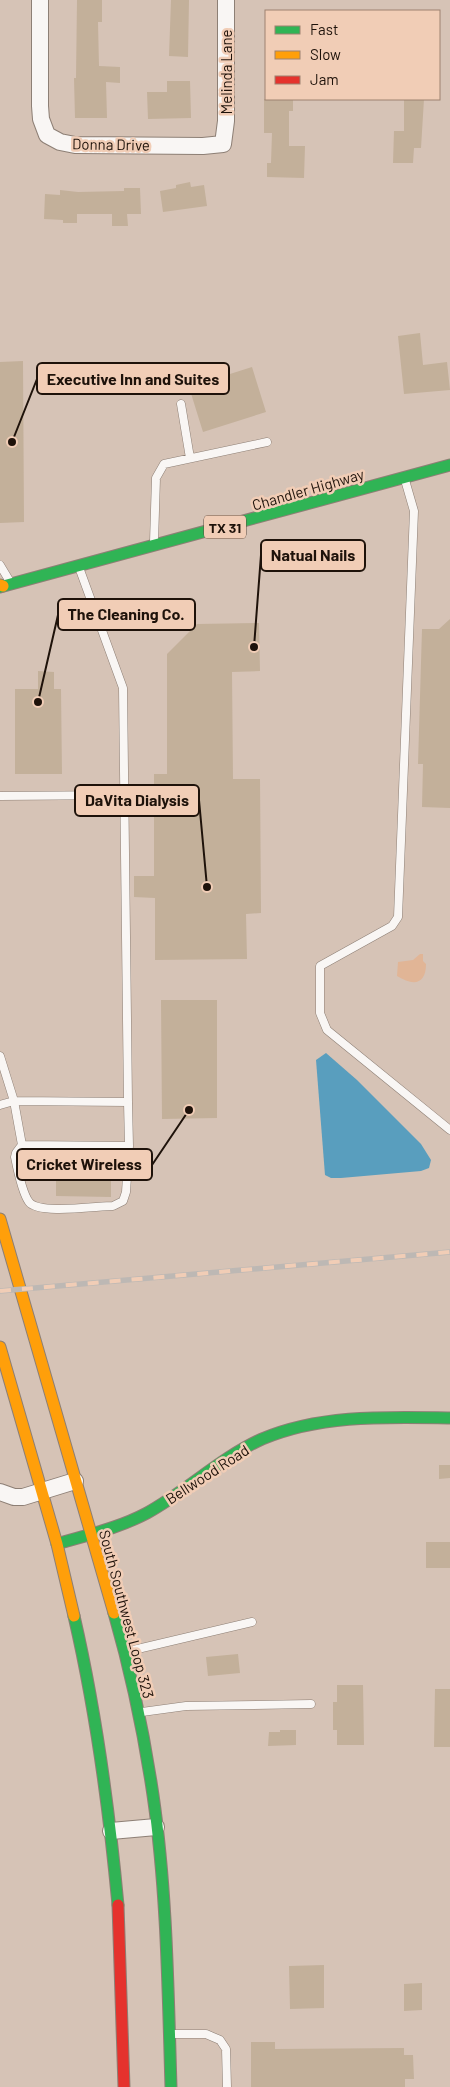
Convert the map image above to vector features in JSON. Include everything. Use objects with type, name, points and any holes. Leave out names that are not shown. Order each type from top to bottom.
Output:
[{"type":"main road","name":"Chandler Highway","points":[[4,585],[154,547],[450,465]]},
{"type":"main road","name":"South Southwest Loop 323","points":[[0,1219],[125,1652],[137,1712],[153,1796],[166,1936],[171,2087]]},
{"type":"main road","points":[[0,1348],[57,1544],[88,1678],[111,1831],[120,1925],[124,2087]]},
{"type":"main road","name":"Bellwood Road","points":[[57,1544],[148,1513],[239,1451],[287,1430],[350,1418],[450,1418]]},
{"type":"street","name":"Donna Drive","points":[[40,0],[40,106],[41,119],[47,135],[60,142],[75,145],[203,146],[223,144]]},
{"type":"street","name":"Melinda Lane","points":[[223,144],[226,121],[226,0]]},
{"type":"street","points":[[0,1492],[14,1497],[23,1497],[75,1481]]},
{"type":"street","points":[[111,1831],[156,1827]]},
{"type":"lane","points":[[181,404],[190,458]]},
{"type":"lane","points":[[154,547],[156,478],[164,464],[266,442]]},
{"type":"lane","points":[[405,477],[414,511],[398,917],[392,926],[320,966],[319,1006],[321,1019],[327,1030],[450,1130]]},
{"type":"lane","points":[[0,565],[4,585]]},
{"type":"lane","points":[[0,1056],[14,1101],[22,1145],[16,1153],[16,1157],[27,1197],[33,1205],[49,1209],[113,1206],[122,1202],[126,1192],[129,1146],[123,688],[79,567]]},
{"type":"lane","points":[[0,796],[123,795]]},
{"type":"lane","points":[[0,1105],[14,1101],[128,1102]]},
{"type":"lane","points":[[22,1145],[129,1146]]},
{"type":"lane","points":[[125,1652],[252,1622]]},
{"type":"lane","points":[[137,1712],[186,1706],[311,1704]]},
{"type":"lane","points":[[170,2034],[206,2034],[220,2040],[226,2049],[227,2087]]},
{"type":"shaded area","points":[[420,954],[423,954],[423,961],[426,964],[424,976],[421,980],[413,982],[397,976],[398,962],[413,960]]},
{"type":"water","points":[[326,1053],[357,1080],[421,1144],[431,1160],[429,1168],[421,1171],[341,1178],[331,1178],[325,1175],[316,1060]]},
{"type":"building","points":[[77,0],[102,0],[102,22],[98,22],[99,66],[120,67],[120,83],[106,82],[107,118],[75,118],[74,78],[76,78]]},
{"type":"building","points":[[171,0],[189,0],[188,57],[169,56]]},
{"type":"building","points":[[167,81],[190,81],[191,118],[148,119],[147,92],[167,92]]},
{"type":"building","points":[[264,99],[293,100],[293,111],[289,111],[289,146],[305,146],[304,178],[267,177],[267,163],[271,163],[272,133],[264,133]]},
{"type":"building","points":[[404,100],[424,100],[421,148],[414,148],[413,163],[393,163],[394,131],[404,131]]},
{"type":"building","points":[[190,182],[191,187],[204,185],[207,206],[163,212],[160,191],[176,188],[176,185]]},
{"type":"building","points":[[124,188],[140,188],[141,214],[127,214],[128,226],[112,226],[112,214],[77,214],[77,223],[63,223],[63,220],[44,219],[45,194],[60,195],[60,190],[78,192],[124,191]]},
{"type":"building","points":[[420,333],[423,365],[447,362],[450,390],[404,394],[398,336]]},
{"type":"building","points":[[23,361],[24,522],[0,523],[0,362]]},
{"type":"building","points":[[252,367],[266,412],[203,432],[189,387]]},
{"type":"building","points":[[450,619],[450,808],[422,807],[423,764],[418,764],[422,629],[439,629]]},
{"type":"building","points":[[259,623],[260,671],[232,672],[233,779],[260,779],[261,913],[246,914],[247,959],[155,960],[155,898],[134,897],[134,876],[154,876],[154,774],[167,774],[167,654],[197,624]]},
{"type":"building","points":[[38,671],[54,672],[54,689],[61,689],[62,774],[15,774],[15,689],[38,689]]},
{"type":"building","points":[[161,1000],[217,1000],[217,1118],[162,1119]]},
{"type":"building","points":[[77,1168],[111,1170],[111,1197],[56,1196],[56,1172],[77,1172]]},
{"type":"building","points":[[439,1465],[450,1465],[450,1478],[439,1479]]},
{"type":"building","points":[[426,1542],[450,1542],[450,1568],[426,1568]]},
{"type":"building","points":[[238,1654],[240,1673],[208,1676],[206,1657]]},
{"type":"building","points":[[337,1685],[363,1685],[364,1745],[337,1745],[337,1730],[333,1730],[333,1702],[337,1702]]},
{"type":"building","points":[[435,1689],[450,1689],[450,1747],[434,1747]]},
{"type":"building","points":[[280,1730],[296,1730],[296,1745],[268,1746],[269,1732],[280,1732]]},
{"type":"building","points":[[324,1965],[324,2008],[290,2009],[289,1966]]},
{"type":"building","points":[[422,1983],[422,2010],[404,2011],[404,1984]]},
{"type":"building","points":[[251,2042],[275,2042],[275,2049],[404,2048],[404,2055],[413,2055],[414,2079],[405,2079],[405,2087],[251,2087]]},
{"type":"railway","points":[[0,1291],[450,1252]]},
{"type":"traffic: fast","points":[[0,587],[450,465]]},
{"type":"traffic: fast","points":[[57,1544],[114,1527],[147,1513],[232,1455],[262,1439],[284,1431],[331,1421],[355,1419],[450,1418]]},
{"type":"traffic: fast","points":[[114,1613],[141,1726],[158,1831],[166,1941],[171,2087]]},
{"type":"traffic: fast","points":[[74,1616],[101,1760],[118,1905]]},
{"type":"traffic: slow","points":[[0,1219],[114,1613]]},
{"type":"traffic: slow","points":[[0,1347],[57,1544],[74,1616]]},
{"type":"traffic: jam","points":[[118,1905],[124,2087]]},
{"type":"place","name":"Executive Inn and Suites","points":[[12,442]]},
{"type":"place","name":"Natual Nails","points":[[254,647]]},
{"type":"place","name":"The Cleaning Co.","points":[[38,702]]},
{"type":"place","name":"DaVita Dialysis","points":[[207,887]]},
{"type":"place","name":"Cricket Wireless","points":[[189,1110]]}]
